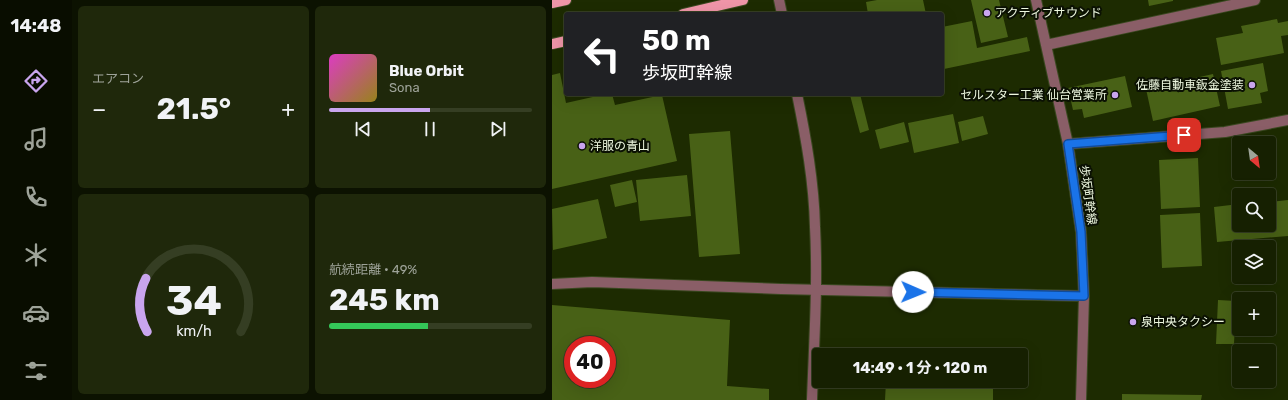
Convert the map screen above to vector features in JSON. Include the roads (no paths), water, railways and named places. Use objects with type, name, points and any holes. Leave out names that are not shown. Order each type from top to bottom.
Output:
[{"type":"main road","points":[[552,3],[566,0]]},
{"type":"main road","points":[[692,12],[743,0]]},
{"type":"main road","points":[[552,44],[564,41]]},
{"type":"street","points":[[779,0],[782,12]]},
{"type":"street","name":"歩坂町幹線","points":[[1036,0],[1068,144],[1081,232],[1084,296],[1081,400]]},
{"type":"street","points":[[1046,45],[1255,0]]},
{"type":"street","points":[[798,96],[810,173],[815,226],[812,400]]},
{"type":"street","points":[[1068,144],[1225,132],[1288,120]]},
{"type":"street","points":[[552,284],[592,282],[774,289],[1084,296]]},
{"type":"place","name":"アクティブサウンド","points":[[987,13]]},
{"type":"place","name":"佐藤自動車鈑金塗装","points":[[1252,85]]},
{"type":"place","name":"セルスター工業 仙台営業所","points":[[1115,95]]},
{"type":"place","name":"洋服の青山","points":[[582,146]]},
{"type":"place","name":"泉中央タクシー","points":[[1133,322]]}]
